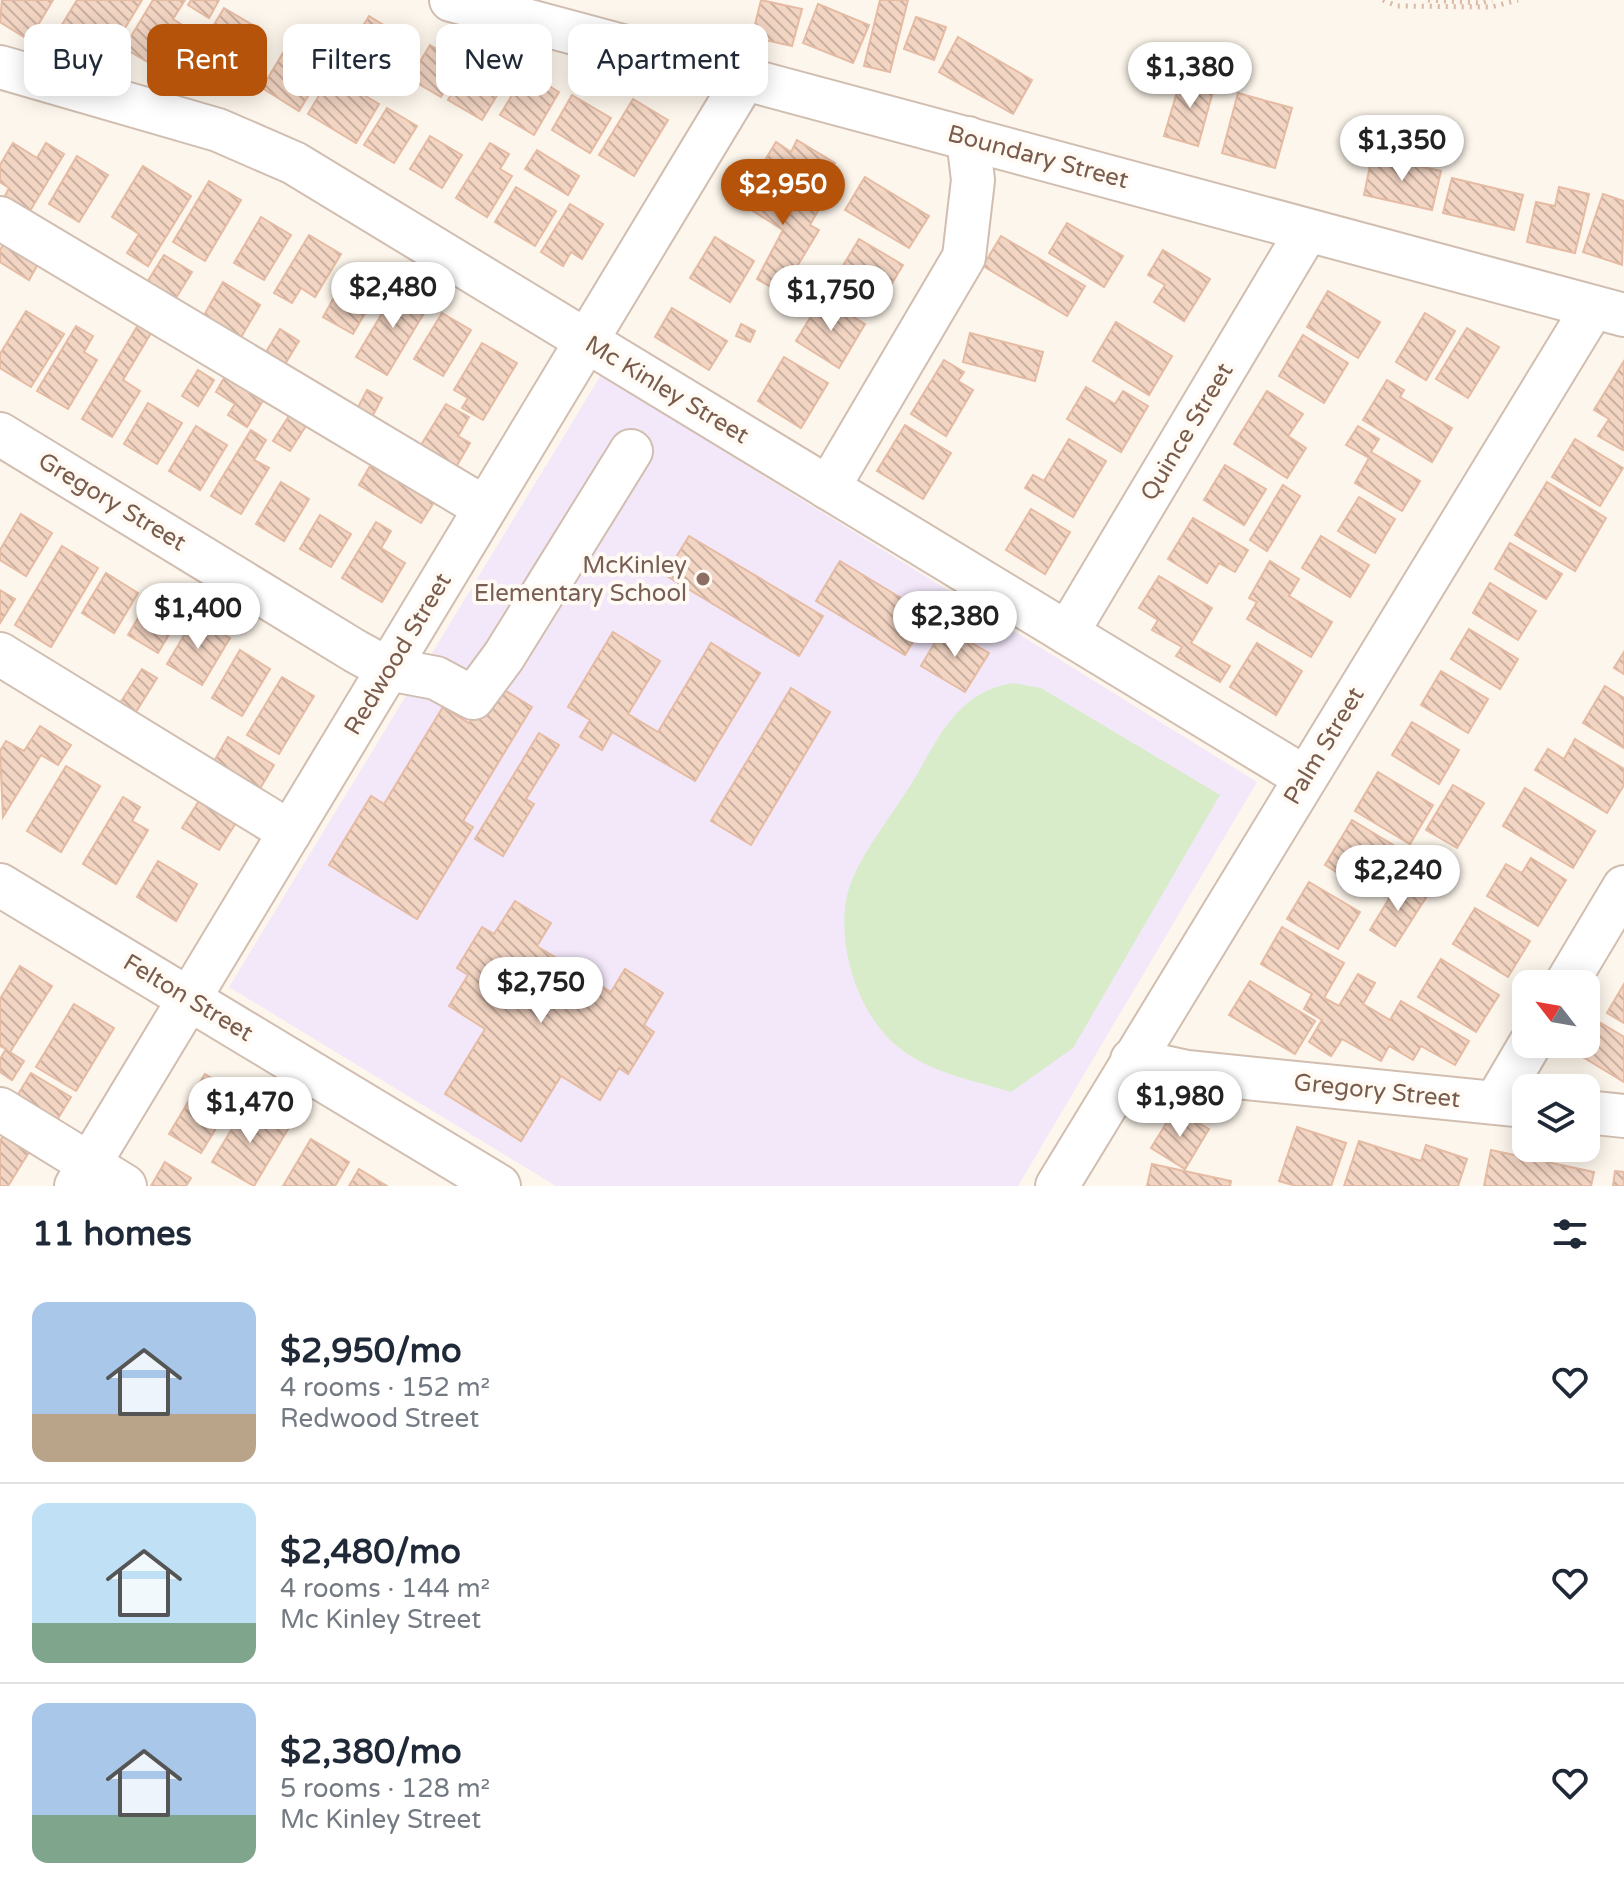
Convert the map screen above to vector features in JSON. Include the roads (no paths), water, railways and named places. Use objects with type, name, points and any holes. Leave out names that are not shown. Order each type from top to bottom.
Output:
[{"type":"street","name":"Boundary Street","points":[[451,0],[568,32]]},
{"type":"street","name":"Mc Kinley Street","points":[[0,67],[218,130],[294,163],[1304,777]]},
{"type":"street","name":"Boundary Street","points":[[768,86],[1608,311]]},
{"type":"street","name":"Redwood Street","points":[[83,1175],[734,96]]},
{"type":"street","points":[[828,488],[964,257],[973,180],[968,138]]},
{"type":"street","points":[[0,218],[485,508]]},
{"type":"street","name":"Quince Street","points":[[1067,633],[1307,231]]},
{"type":"street","name":"Palm Street","points":[[1057,1186],[1304,777],[1608,311]]},
{"type":"street","name":"Gregory Street","points":[[0,434],[388,669]]},
{"type":"street","points":[[388,669],[436,678],[473,698],[504,656],[631,451]]},
{"type":"street","points":[[0,654],[290,832]]},
{"type":"street","name":"Felton Street","points":[[0,885],[499,1186]]},
{"type":"street","points":[[1574,970],[1624,887]]},
{"type":"street","points":[[1511,1104],[1526,1058]]},
{"type":"street","name":"Gregory Street","points":[[1132,1060],[1187,1072],[1511,1104]]},
{"type":"street","points":[[0,1109],[83,1175],[125,1186]]},
{"type":"street","points":[[1600,1113],[1624,1116]]},
{"type":"place","name":"McKinley Elementary School","points":[[703,579]]}]
